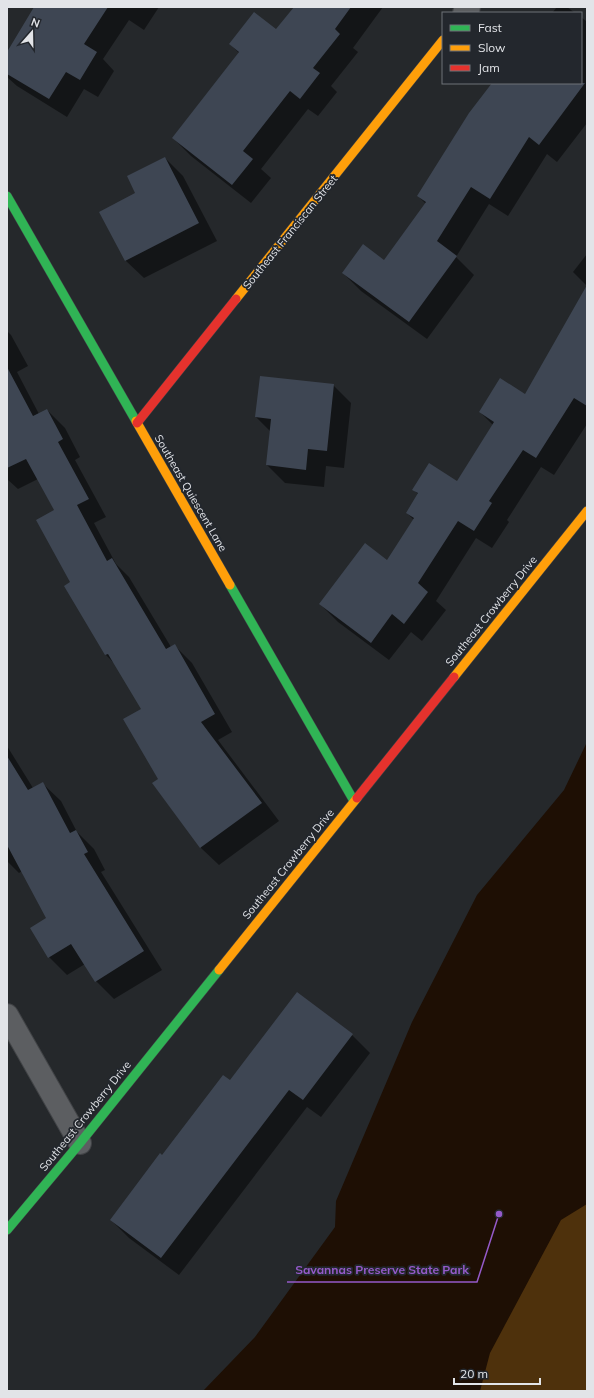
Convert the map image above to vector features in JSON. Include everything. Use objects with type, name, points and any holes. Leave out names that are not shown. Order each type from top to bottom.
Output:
[{"type":"street","name":"Southeast Franciscan Street","points":[[137,423],[442,41]]},
{"type":"street","name":"Southeast Quiescent Lane","points":[[7,196],[354,801]]},
{"type":"street","name":"Southeast Crowberry Drive","points":[[7,1230],[80,1142],[587,511]]},
{"type":"street","points":[[7,1015],[80,1142]]},
{"type":"shaded area","points":[[587,742],[587,1204],[561,1220],[490,1353],[480,1391],[203,1391],[255,1337],[335,1227],[336,1201],[412,1022],[477,895],[564,790]]},
{"type":"shaded area","points":[[587,940],[587,1391],[310,1391]]},
{"type":"building","points":[[34,7],[108,7],[84,44],[97,52],[80,80],[66,72],[49,99],[7,74],[7,52]]},
{"type":"building","points":[[294,7],[351,7],[335,29],[340,34],[313,68],[320,73],[300,99],[290,91],[243,151],[253,159],[232,185],[172,138],[239,52],[229,44],[254,12],[276,29]]},
{"type":"building","points":[[585,83],[539,145],[529,137],[490,199],[471,187],[437,241],[457,256],[409,322],[342,273],[363,244],[384,260],[426,202],[417,196],[469,113],[491,84]]},
{"type":"building","points":[[165,157],[199,223],[125,261],[99,212],[135,193],[127,176]]},
{"type":"building","points":[[587,285],[587,406],[574,398],[536,458],[523,450],[489,501],[492,503],[474,531],[458,521],[418,583],[428,592],[404,624],[392,614],[371,643],[319,604],[365,543],[387,560],[414,518],[406,513],[418,493],[412,490],[429,463],[457,481],[494,422],[479,412],[500,378],[525,394]]},
{"type":"building","points":[[7,367],[33,416],[47,409],[63,439],[58,442],[89,499],[77,505],[107,561],[112,558],[166,649],[175,644],[215,714],[201,722],[262,803],[200,848],[152,783],[158,779],[123,719],[141,709],[108,654],[105,655],[64,586],[70,582],[36,520],[54,510],[26,459],[7,468]]},
{"type":"building","points":[[260,376],[334,384],[327,451],[308,449],[306,470],[266,465],[271,419],[255,417]]},
{"type":"building","points":[[7,756],[28,790],[43,782],[70,833],[76,830],[88,852],[84,854],[144,951],[95,982],[71,944],[48,958],[30,928],[46,918],[7,845]]},
{"type":"building","points":[[297,992],[353,1034],[303,1100],[289,1090],[161,1258],[110,1220],[160,1153],[162,1155],[223,1075],[230,1080]]},
{"type":"traffic: fast","points":[[7,196],[136,421]]},
{"type":"traffic: fast","points":[[230,585],[354,801]]},
{"type":"traffic: fast","points":[[7,1230],[80,1143],[219,970]]},
{"type":"traffic: slow","points":[[236,299],[442,41]]},
{"type":"traffic: slow","points":[[136,421],[230,585]]},
{"type":"traffic: slow","points":[[454,677],[587,511]]},
{"type":"traffic: slow","points":[[219,970],[357,798]]},
{"type":"traffic: jam","points":[[137,423],[236,299]]},
{"type":"traffic: jam","points":[[357,798],[454,677]]},
{"type":"place","name":"Savannas Preserve State Park","points":[[499,1214]]}]
